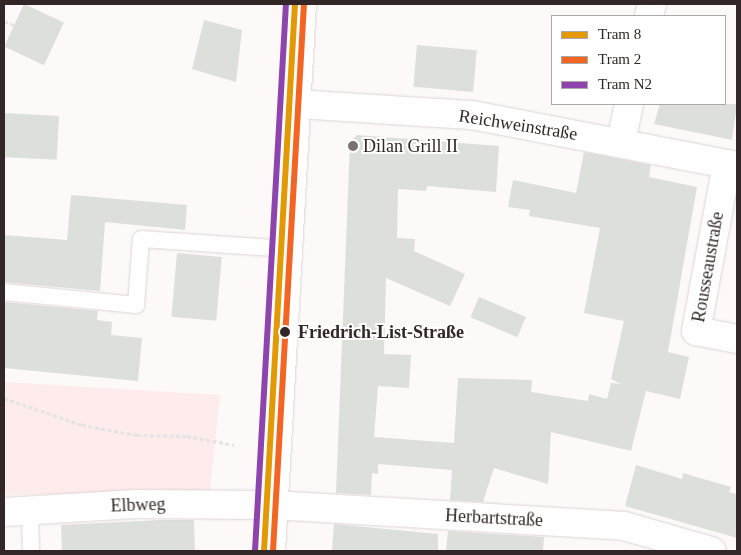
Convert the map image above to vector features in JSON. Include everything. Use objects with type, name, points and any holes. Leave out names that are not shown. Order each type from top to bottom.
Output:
[{"type":"street","points":[[271,551],[302,4]]},
{"type":"street","name":"Reichweinstraße","points":[[296,104],[472,115],[621,142],[732,165]]},
{"type":"street","points":[[621,142],[629,105]]},
{"type":"street","name":"Rousseaustraße","points":[[732,165],[696,330],[737,339]]},
{"type":"street","name":"Elbweg","points":[[17,512],[136,504],[273,505]]},
{"type":"street","name":"Herbartstraße","points":[[273,505],[624,526],[711,551]]},
{"type":"lane","points":[[4,292],[136,305],[141,239],[288,249]]},
{"type":"lane","points":[[17,512],[31,551]]},
{"type":"path","points":[[4,21],[14,26]]},
{"type":"path","points":[[4,398],[82,425],[137,435],[187,436],[234,445]]},
{"type":"shaded area","points":[[4,382],[220,395],[210,490],[4,495]]},
{"type":"building","points":[[24,4],[64,23],[44,65],[4,47]]},
{"type":"building","points":[[204,20],[242,30],[236,82],[192,69]]},
{"type":"building","points":[[417,45],[477,50],[473,92],[413,87]]},
{"type":"building","points":[[737,104],[732,140],[654,124],[660,105]]},
{"type":"building","points":[[4,113],[59,116],[57,160],[4,157]]},
{"type":"building","points":[[357,135],[499,146],[496,192],[427,186],[426,191],[398,189],[397,238],[415,239],[414,251],[465,274],[450,306],[386,278],[384,354],[411,355],[409,388],[378,386],[374,437],[454,443],[458,378],[532,380],[531,392],[588,401],[589,394],[607,399],[611,383],[621,384],[611,379],[624,321],[584,313],[600,228],[529,216],[530,210],[508,207],[513,180],[576,193],[584,152],[651,165],[649,177],[697,187],[668,352],[689,357],[680,399],[646,391],[631,451],[551,432],[548,484],[494,468],[483,502],[450,500],[452,470],[378,464],[378,474],[372,473],[371,495],[336,493],[350,142]]},
{"type":"building","points":[[71,195],[187,205],[185,230],[105,222],[100,291],[4,282],[4,235],[67,240]]},
{"type":"building","points":[[177,253],[222,257],[216,321],[171,317]]},
{"type":"building","points":[[479,297],[526,317],[517,337],[470,317]]},
{"type":"building","points":[[4,302],[98,311],[97,320],[112,322],[111,335],[142,338],[138,381],[4,368]]},
{"type":"building","points":[[636,465],[682,479],[683,473],[731,487],[729,492],[737,494],[737,538],[625,506]]},
{"type":"building","points":[[194,520],[195,551],[62,551],[61,525]]},
{"type":"building","points":[[334,524],[438,534],[438,551],[332,551]]},
{"type":"building","points":[[448,531],[544,537],[543,551],[446,551]]},
{"type":"tram line","name":"N2","points":[[255,551],[286,4]]},
{"type":"tram line","name":"8","points":[[264,551],[295,4]]},
{"type":"tram line","name":"2","points":[[273,551],[304,4]]},
{"type":"place","name":"Dilan Grill II","points":[[353,146]]},
{"type":"place","name":"Friedrich-List-Straße","points":[[285,332]]}]
